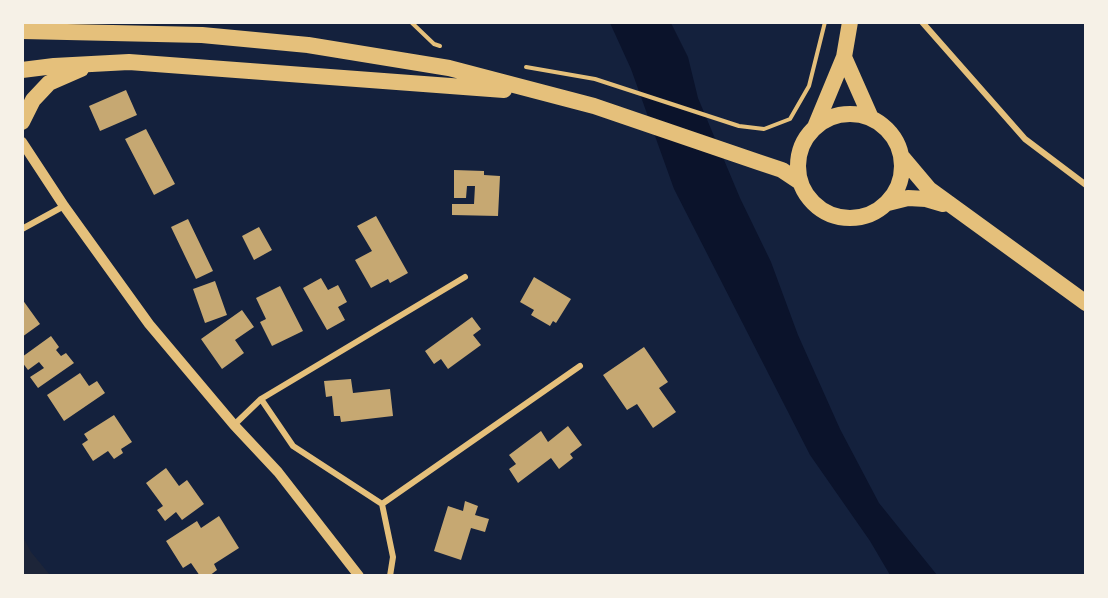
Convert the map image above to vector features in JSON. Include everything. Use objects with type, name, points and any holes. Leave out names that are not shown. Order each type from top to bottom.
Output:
[{"type":"highway","points":[[815,128],[844,57],[850,22]]},
{"type":"highway","points":[[22,31],[202,35],[308,45],[449,68],[594,106],[782,170],[800,182]]},
{"type":"highway","points":[[844,57],[871,118]]},
{"type":"highway","points":[[22,70],[129,62],[547,93]]},
{"type":"highway","points":[[22,122],[33,100],[49,83],[93,64]]},
{"type":"highway","points":[[902,157],[902,179],[898,190],[879,210],[860,218],[836,217],[821,210],[808,198],[800,182],[798,163],[800,151],[806,138],[815,128],[827,120],[847,114],[871,118],[892,134],[902,157],[929,189],[1086,303]]},
{"type":"highway","points":[[751,159],[779,159],[800,151]]},
{"type":"highway","points":[[888,203],[909,198],[926,199],[951,207]]},
{"type":"street","points":[[922,22],[1025,139],[1086,185]]},
{"type":"street","points":[[22,142],[64,206],[149,324],[278,472],[359,576]]},
{"type":"street","points":[[22,229],[64,206]]},
{"type":"street","points":[[234,424],[261,399],[465,277]]},
{"type":"street","points":[[382,504],[580,366]]},
{"type":"street","points":[[261,399],[293,446],[382,504],[393,557],[390,576]]},
{"type":"path","points":[[411,22],[434,44],[445,47]]},
{"type":"path","points":[[523,66],[595,79],[739,126],[764,129],[790,119],[809,86],[825,22]]},
{"type":"shaded area","points":[[610,23],[671,23],[688,57],[698,98],[740,198],[771,262],[798,335],[840,429],[879,503],[937,575],[890,575],[870,541],[810,455],[674,189],[631,69]]},
{"type":"shaded area","points":[[22,535],[31,552],[50,575],[23,575]]},
{"type":"building","points":[[126,90],[137,115],[100,131],[89,106]]},
{"type":"building","points":[[146,129],[175,184],[154,195],[125,139]]},
{"type":"building","points":[[454,170],[484,171],[484,175],[500,176],[498,216],[452,215],[452,204],[474,204],[475,186],[467,186],[466,198],[454,198]]},
{"type":"building","points":[[376,216],[408,273],[390,283],[388,279],[371,288],[355,260],[372,251],[357,226]]},
{"type":"building","points":[[188,219],[213,271],[196,279],[171,227]]},
{"type":"building","points":[[259,227],[272,250],[254,260],[242,236]]},
{"type":"building","points":[[534,277],[571,299],[556,323],[553,321],[550,326],[531,315],[534,310],[520,302]]},
{"type":"building","points":[[321,278],[328,290],[338,285],[347,302],[338,307],[345,320],[327,330],[303,288]]},
{"type":"building","points":[[215,281],[227,315],[205,323],[193,289]]},
{"type":"building","points":[[280,286],[303,331],[272,346],[260,322],[266,319],[256,298]]},
{"type":"building","points":[[22,299],[40,324],[22,337]]},
{"type":"building","points":[[242,310],[254,327],[235,340],[244,353],[222,369],[201,339]]},
{"type":"building","points":[[472,317],[481,329],[473,335],[481,345],[448,369],[441,359],[434,364],[425,351]]},
{"type":"building","points":[[51,336],[59,347],[56,350],[61,356],[66,353],[74,363],[38,388],[30,377],[44,368],[39,362],[28,370],[22,362],[22,357]]},
{"type":"building","points":[[644,347],[668,382],[659,388],[676,412],[653,428],[637,404],[627,410],[603,375]]},
{"type":"building","points":[[80,373],[89,386],[97,381],[105,393],[64,421],[47,395]]},
{"type":"building","points":[[351,379],[353,393],[390,389],[393,416],[341,422],[340,416],[334,416],[332,396],[326,397],[324,381]]},
{"type":"building","points":[[114,415],[132,442],[121,449],[123,453],[114,459],[108,451],[93,461],[82,444],[88,440],[84,434]]},
{"type":"building","points":[[568,426],[582,445],[570,454],[573,458],[559,469],[551,458],[518,483],[509,469],[516,464],[509,455],[541,431],[548,442]]},
{"type":"building","points":[[166,468],[179,486],[187,480],[204,504],[182,520],[176,512],[165,521],[157,510],[163,506],[146,483]]},
{"type":"building","points":[[465,501],[478,506],[475,515],[489,519],[485,532],[471,528],[461,560],[434,551],[448,506],[463,511]]},
{"type":"building","points":[[219,516],[239,548],[214,564],[217,570],[209,576],[200,576],[191,563],[183,568],[166,541],[197,521],[201,528]]}]
